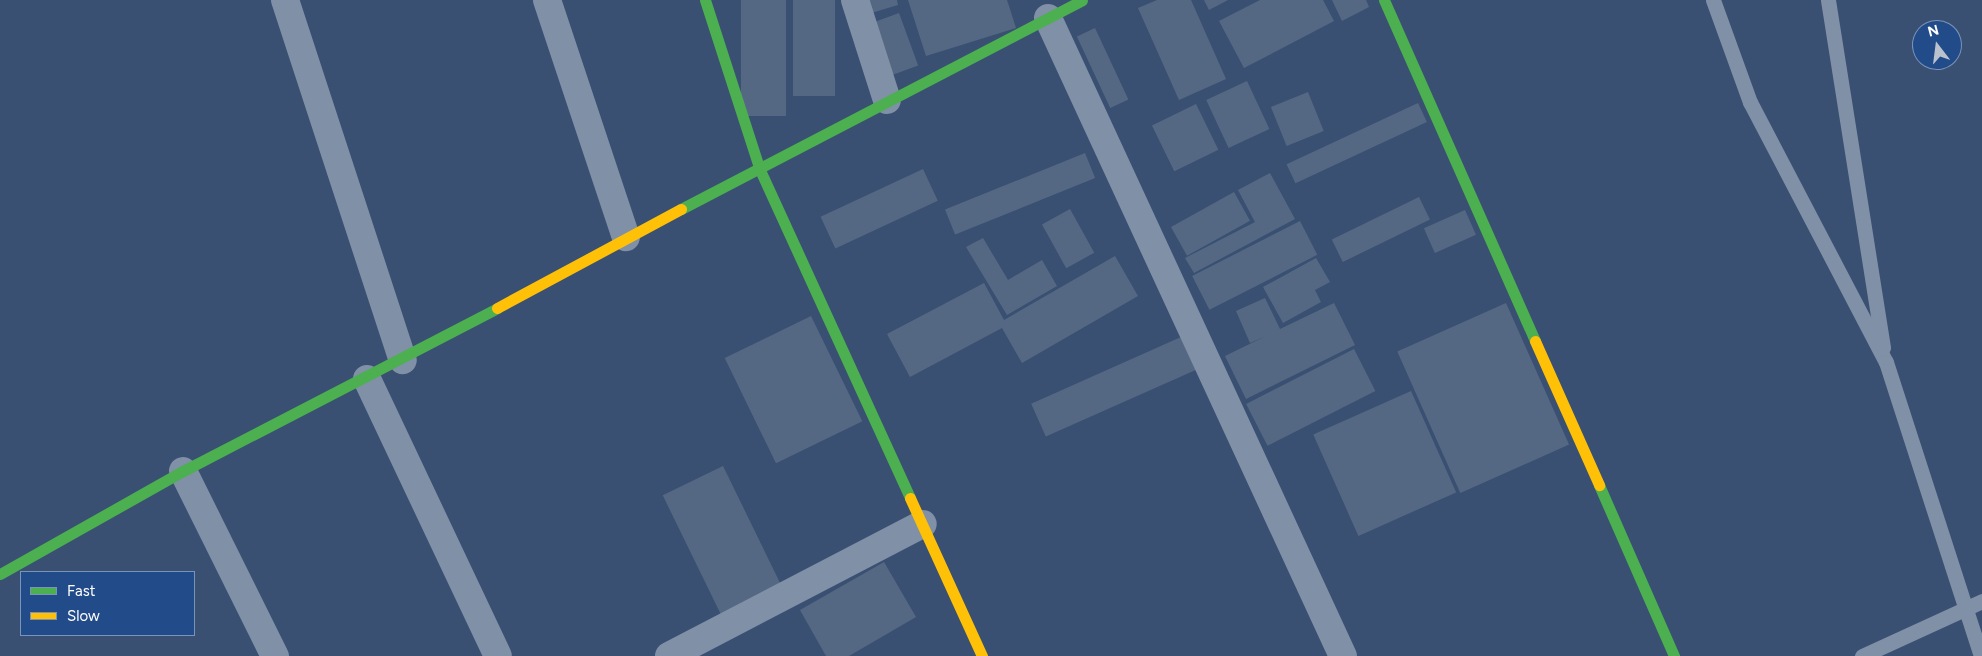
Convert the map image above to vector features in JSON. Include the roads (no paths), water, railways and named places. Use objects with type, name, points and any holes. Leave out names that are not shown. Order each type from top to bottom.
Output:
[{"type":"street","points":[[285,0],[403,360]]},
{"type":"street","points":[[547,0],[626,237]]},
{"type":"street","points":[[705,0],[760,170],[982,656]]},
{"type":"street","points":[[856,0],[887,100]]},
{"type":"street","points":[[0,574],[183,471],[367,379],[626,237],[760,170],[887,100],[1082,0]]},
{"type":"street","points":[[1384,0],[1674,656]]},
{"type":"street","points":[[1048,18],[1343,656]]},
{"type":"street","points":[[367,379],[498,656]]},
{"type":"street","points":[[183,471],[275,656]]},
{"type":"street","points":[[669,656],[922,524]]},
{"type":"lane","points":[[1713,0],[1750,102],[1886,362]]},
{"type":"lane","points":[[1828,0],[1886,362],[1962,610],[1981,656]]},
{"type":"lane","points":[[1862,656],[1982,601]]}]
